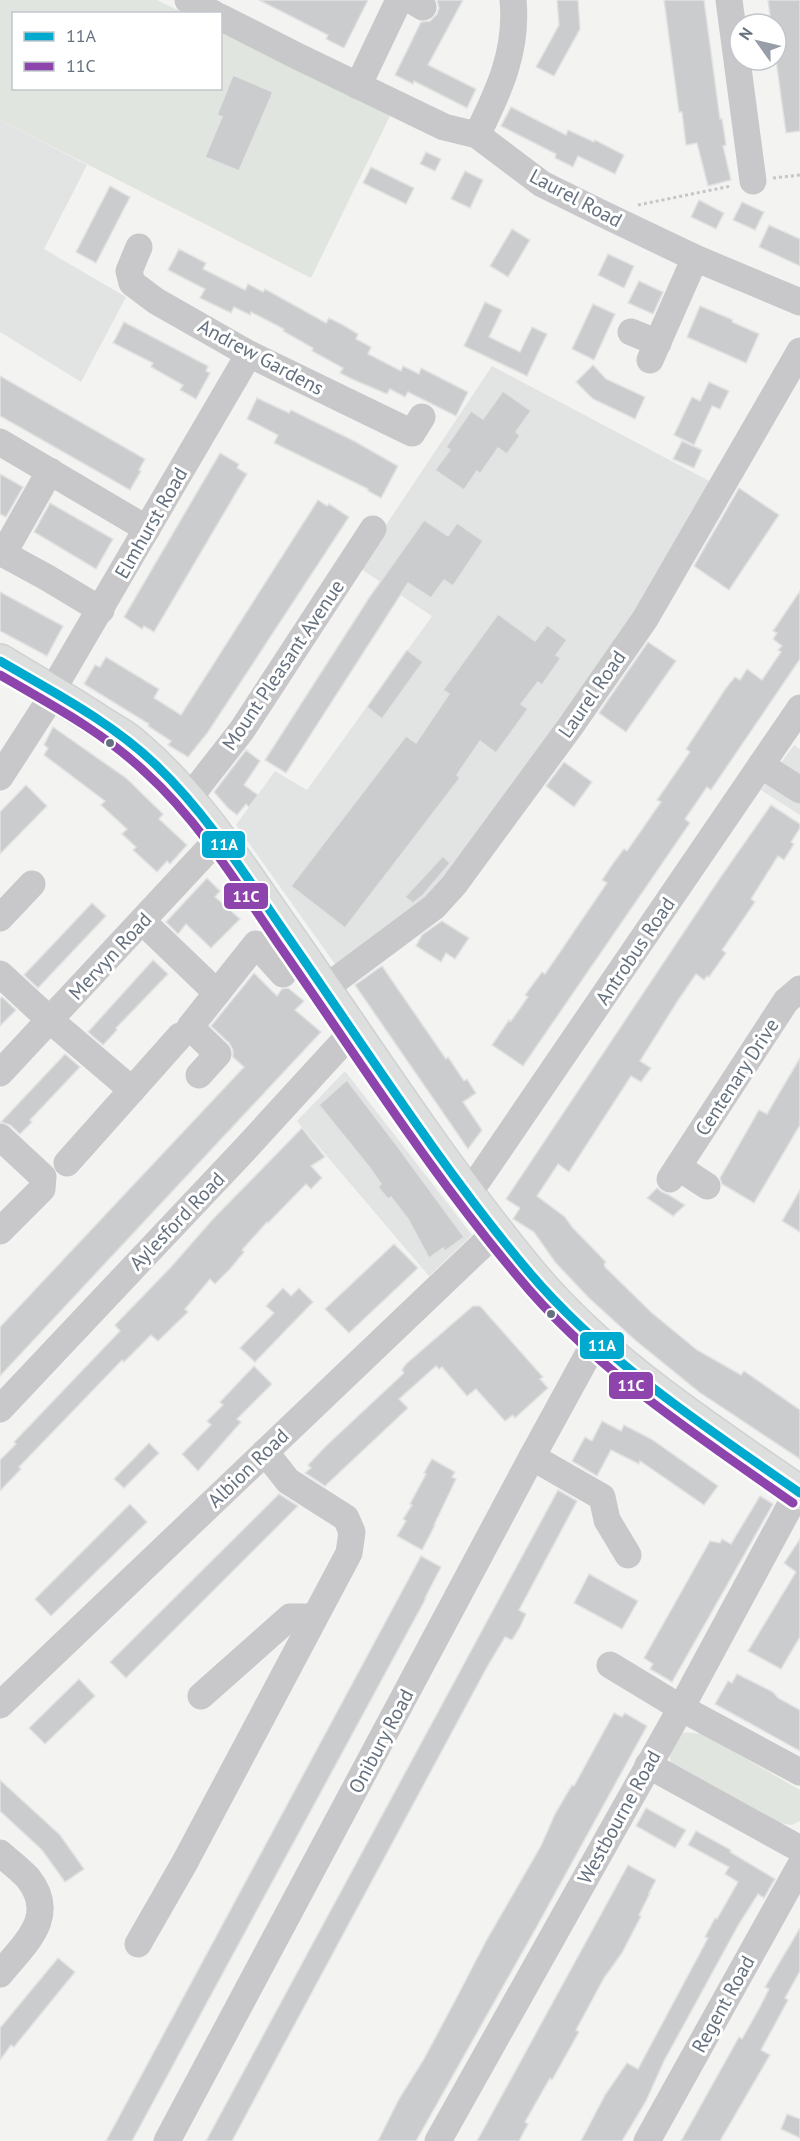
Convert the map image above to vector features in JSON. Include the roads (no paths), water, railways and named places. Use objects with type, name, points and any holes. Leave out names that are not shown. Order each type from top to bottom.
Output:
[{"type":"main road","points":[[0,661],[133,744],[189,798],[324,989],[379,1072],[466,1191],[529,1272],[597,1343],[683,1412],[799,1492]]},
{"type":"street","points":[[188,0],[211,12]]},
{"type":"street","points":[[477,135],[496,97],[511,54],[513,0]]},
{"type":"street","points":[[729,0],[753,181]]},
{"type":"street","points":[[369,99],[411,2]]},
{"type":"street","name":"Laurel Road","points":[[222,18],[292,65],[369,99],[444,127],[477,135],[542,184],[695,258],[800,302]]},
{"type":"street","name":"Andrew Gardens","points":[[139,247],[129,271],[132,283],[156,301],[249,354],[412,433],[422,417]]},
{"type":"street","points":[[631,332],[654,351],[695,258]]},
{"type":"street","name":"Laurel Road","points":[[324,989],[434,907],[454,885],[570,727],[645,619],[800,351]]},
{"type":"street","name":"Elmhurst Road","points":[[0,777],[53,692],[249,354]]},
{"type":"street","points":[[0,442],[147,529]]},
{"type":"street","points":[[50,471],[2,553],[101,610]]},
{"type":"street","name":"Mount Pleasant Avenue","points":[[189,798],[242,730],[373,529]]},
{"type":"street","name":"Antrobus Road","points":[[466,1191],[478,1180],[800,708]]},
{"type":"street","points":[[761,765],[800,790]]},
{"type":"street","name":"Mervyn Road","points":[[0,1073],[51,1021],[219,838]]},
{"type":"street","points":[[0,918],[32,884]]},
{"type":"street","points":[[142,921],[217,993]]},
{"type":"street","points":[[199,1075],[218,1054],[190,1027],[256,944],[283,974]]},
{"type":"street","points":[[0,974],[132,1090]]},
{"type":"street","name":"Centenary Drive","points":[[707,1186],[674,1173],[786,1001],[800,989]]},
{"type":"street","name":"Aylesford Road","points":[[0,1409],[354,1033]]},
{"type":"street","points":[[67,1163],[180,1036]]},
{"type":"street","points":[[0,1137],[43,1177],[42,1189],[0,1231]]},
{"type":"street","name":"Albion Road","points":[[0,1705],[497,1231]]},
{"type":"street","name":"Onibury Road","points":[[168,2141],[532,1457],[590,1351],[597,1343]]},
{"type":"street","points":[[138,1944],[349,1553],[352,1532],[346,1518],[288,1481],[265,1452]]},
{"type":"street","points":[[532,1457],[603,1497],[607,1520],[628,1555]]},
{"type":"street","name":"Westbourne Road","points":[[438,2141],[681,1708],[799,1492]]},
{"type":"street","points":[[201,1696],[290,1617],[314,1617]]},
{"type":"street","points":[[610,1665],[681,1708],[800,1772]]},
{"type":"street","points":[[648,1766],[800,1849]]},
{"type":"street","points":[[0,1853],[27,1878],[39,1895],[41,1910],[37,1927],[0,1974]]},
{"type":"street","name":"Regent Road","points":[[647,2141],[800,1866]]}]
